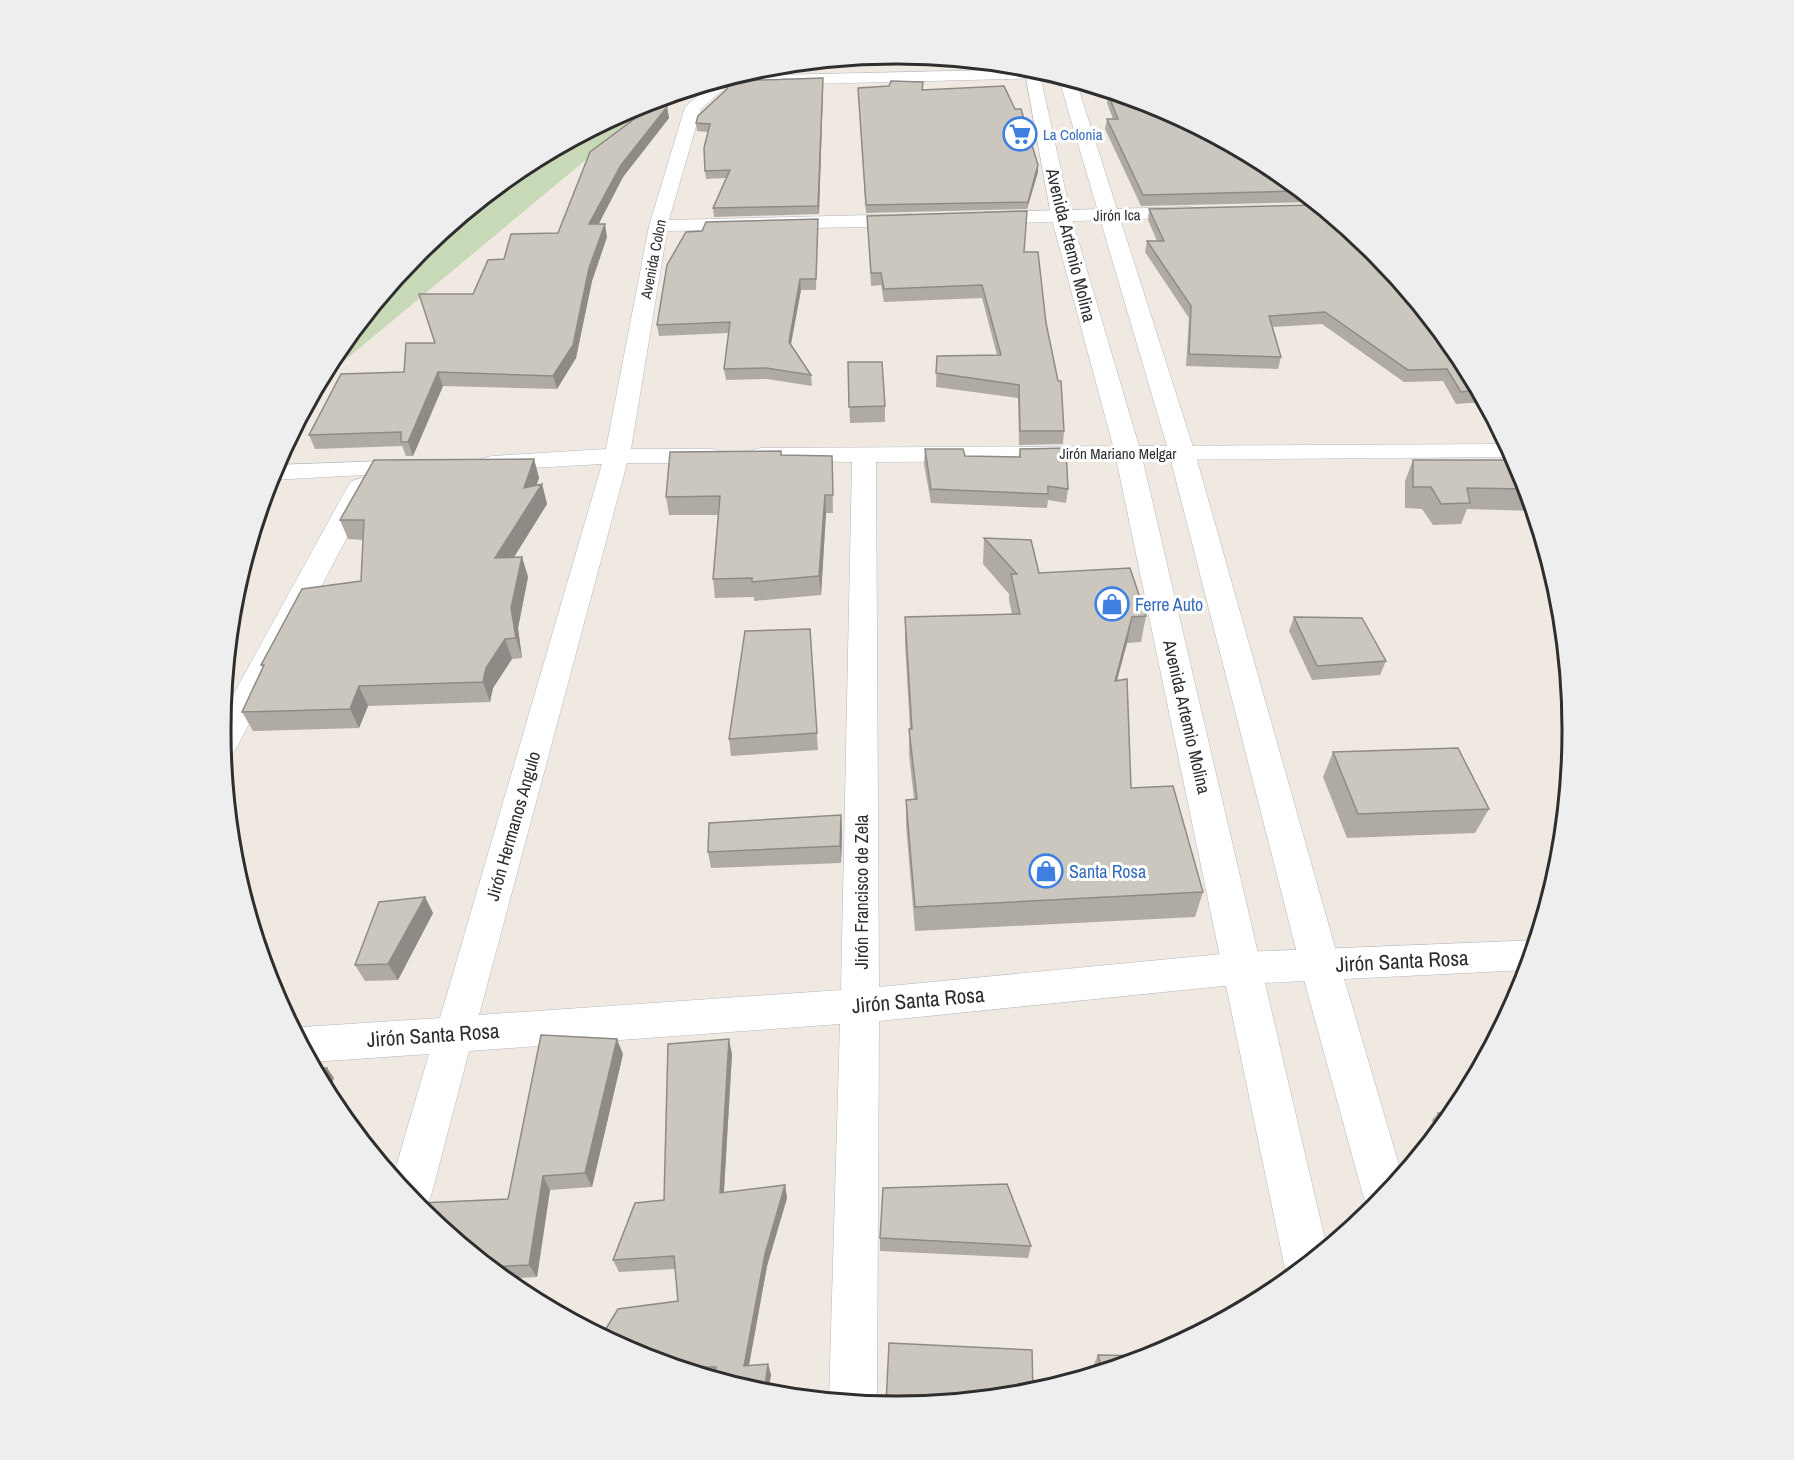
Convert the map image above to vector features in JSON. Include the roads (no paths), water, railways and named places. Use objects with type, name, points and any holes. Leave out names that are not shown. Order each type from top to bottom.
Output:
[{"type":"street","points":[[758,79],[997,72]]},
{"type":"street","name":"Avenida Artemio Molina","points":[[1038,80],[1061,216],[1128,453],[1305,1255]]},
{"type":"street","points":[[1069,87],[1182,453],[1320,965],[1383,1184]]},
{"type":"street","name":"Avenida Colon","points":[[618,456],[658,226],[693,107],[712,91]]},
{"type":"street","name":"Jirón Ica","points":[[966,218],[1203,213]]},
{"type":"street","points":[[658,226],[931,219]]},
{"type":"street","name":"Jirón Mariano Melgar","points":[[283,473],[618,456],[1501,451]]},
{"type":"street","name":"Jirón Francisco de Zela","points":[[853,1394],[860,1006],[864,455]]},
{"type":"street","name":"Jirón Hermanos Angulo","points":[[412,1186],[618,456]]},
{"type":"street","points":[[231,728],[369,469]]},
{"type":"street","name":"Jirón Santa Rosa","points":[[311,1045],[455,1033],[860,1006],[1243,968],[1523,954]]},
{"type":"place","name":"La Colonia","points":[[1020,134]]},
{"type":"place","name":"Ferre Auto","points":[[1112,604]]},
{"type":"place","name":"Santa Rosa","points":[[1046,871]]}]
